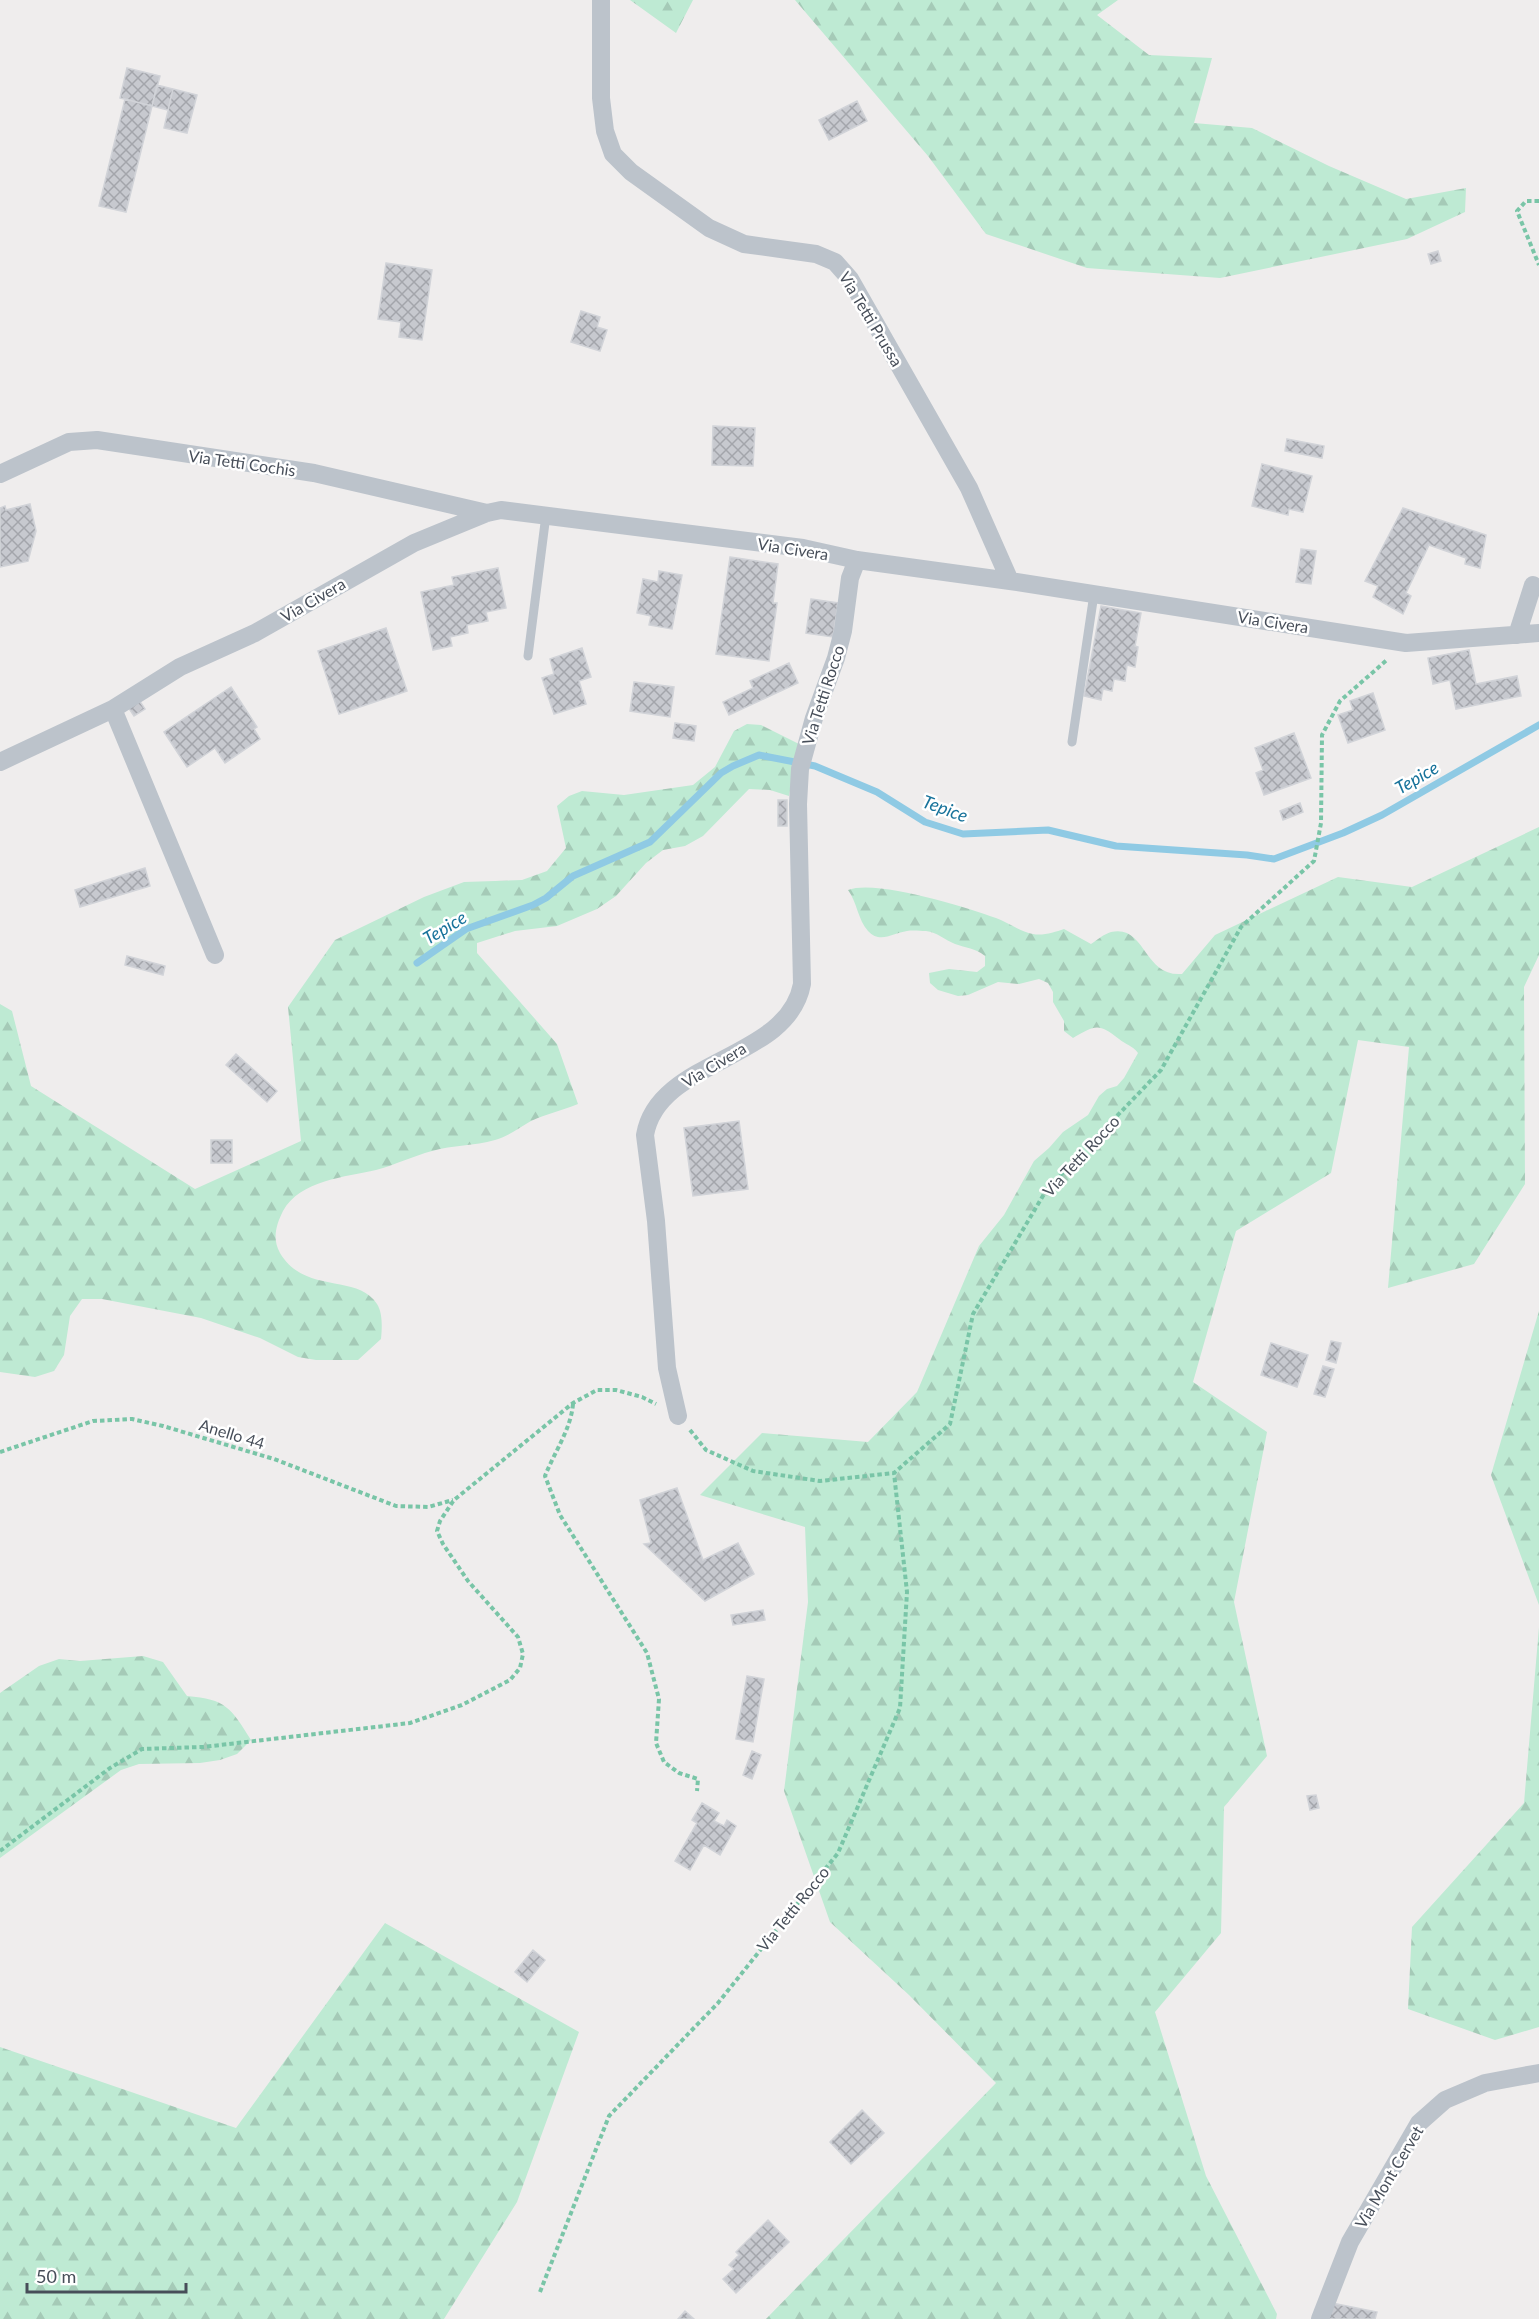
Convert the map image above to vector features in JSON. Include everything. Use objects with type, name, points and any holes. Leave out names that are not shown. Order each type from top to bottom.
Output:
[{"type":"street","name":"Via Tetti Prussa","points":[[601,0],[602,98],[605,131],[613,154],[631,172],[709,228],[744,244],[816,254],[834,262],[850,279],[969,488],[1010,581]]},
{"type":"street","name":"Via Tetti Cochis","points":[[0,474],[69,441],[97,440],[314,473],[487,513]]},
{"type":"street","name":"Via Civera","points":[[0,762],[113,709],[180,667],[255,633],[414,543],[487,513],[501,510],[803,548],[857,560],[1010,581],[1406,644],[1539,633]]},
{"type":"street","name":"Via Tetti Rocco","points":[[802,764],[814,718],[836,658],[843,631],[850,578],[857,560]]},
{"type":"street","points":[[1517,635],[1533,585]]},
{"type":"street","points":[[113,709],[215,955]]},
{"type":"street","name":"Via Civera","points":[[678,1416],[667,1368],[656,1221],[645,1135],[647,1122],[655,1108],[679,1085],[779,1025],[793,1009],[800,995],[802,984],[798,804],[802,764]]},
{"type":"street","name":"Via Mont Cervet","points":[[1320,2319],[1350,2242],[1419,2122],[1445,2100],[1485,2083],[1539,2073]]},
{"type":"lane","points":[[528,656],[546,515]]},
{"type":"lane","points":[[1072,742],[1094,594]]},
{"type":"path","points":[[1539,201],[1526,201],[1517,211],[1539,265]]},
{"type":"path","name":"Via Tetti Rocco","points":[[540,2292],[609,2116],[718,2003],[838,1853],[900,1708],[907,1592],[894,1473],[950,1424],[973,1314],[1047,1189],[1161,1070],[1241,927],[1314,861],[1321,824],[1322,735],[1340,701],[1406,644]]},
{"type":"path","points":[[0,1851],[110,1768],[142,1749],[203,1747],[410,1723],[462,1705],[510,1680],[520,1668],[523,1654],[518,1637],[468,1581],[442,1544],[437,1531],[440,1521],[454,1500],[573,1403],[597,1390],[616,1390],[642,1397],[678,1416],[706,1450],[753,1471],[820,1481],[894,1473]]},
{"type":"path","points":[[573,1403],[571,1420],[545,1476],[560,1515],[647,1653],[658,1699],[656,1743],[664,1762],[680,1773],[698,1779],[697,1791]]},
{"type":"path","name":"Anello 44","points":[[0,1452],[93,1421],[132,1419],[274,1459],[396,1506],[428,1507],[454,1500]]},
{"type":"green space","points":[[630,0],[693,0],[676,33]]},
{"type":"green space","points":[[795,0],[1118,0],[1097,15],[1149,55],[1212,58],[1194,123],[1252,128],[1329,166],[1406,199],[1466,188],[1465,212],[1407,239],[1220,278],[1087,268],[986,234],[928,156]]},
{"type":"green space","points":[[747,724],[761,725],[799,744],[789,796],[770,790],[749,789],[703,836],[685,846],[663,850],[646,863],[616,896],[597,909],[557,926],[515,931],[477,943],[477,953],[557,1044],[578,1104],[531,1121],[495,1140],[440,1149],[390,1166],[312,1186],[300,1192],[283,1211],[277,1227],[276,1242],[280,1253],[291,1266],[316,1279],[357,1289],[377,1304],[382,1321],[381,1339],[358,1360],[316,1360],[298,1357],[260,1338],[201,1318],[102,1299],[82,1299],[70,1316],[64,1355],[54,1371],[35,1377],[0,1372],[0,1004],[12,1011],[31,1086],[195,1189],[301,1141],[288,1007],[335,940],[424,897],[464,882],[522,880],[547,871],[566,848],[557,806],[569,796],[582,791],[624,795],[693,785],[715,767],[734,731]]},
{"type":"green space","points":[[1539,827],[1539,955],[1524,987],[1525,1184],[1474,1264],[1388,1288],[1409,1047],[1358,1040],[1331,1173],[1236,1231],[1193,1382],[1267,1432],[1234,1602],[1267,1756],[1224,1807],[1221,1933],[1155,2012],[1206,2176],[1277,2314],[1276,2319],[766,2319],[996,2083],[909,1995],[830,1922],[784,1791],[808,1602],[805,1527],[700,1495],[762,1433],[868,1442],[917,1392],[979,1246],[1004,1215],[1034,1161],[1063,1132],[1088,1115],[1099,1096],[1107,1089],[1117,1086],[1138,1053],[1101,1028],[1092,1028],[1073,1038],[1064,1031],[1064,1021],[1053,1002],[1053,992],[1048,983],[1039,979],[1019,984],[998,982],[968,995],[958,996],[938,990],[930,983],[929,973],[949,969],[977,972],[985,966],[985,956],[978,951],[926,931],[909,931],[887,937],[877,937],[868,931],[862,922],[848,890],[879,888],[899,891],[964,907],[996,918],[1028,933],[1045,934],[1064,929],[1091,944],[1108,933],[1122,932],[1139,943],[1159,968],[1169,973],[1182,974],[1215,935],[1338,877],[1412,887]]},
{"type":"green space","points":[[1539,1311],[1539,1605],[1491,1475]]},
{"type":"green space","points":[[1539,1627],[1539,2027],[1495,2040],[1408,2009],[1412,1927],[1524,1803]]},
{"type":"green space","points":[[143,1656],[163,1662],[187,1696],[211,1700],[226,1707],[251,1740],[237,1754],[220,1760],[200,1763],[139,1764],[121,1770],[0,1858],[0,1693],[39,1666],[59,1659],[80,1661]]},
{"type":"green space","points":[[385,1923],[579,2032],[517,2202],[444,2319],[0,2319],[0,2047],[236,2128]]},
{"type":"building","points":[[127,68],[160,76],[152,106],[120,98]]},
{"type":"building","points":[[157,85],[173,89],[168,110],[152,106]]},
{"type":"building","points":[[173,89],[197,95],[187,133],[164,128]]},
{"type":"building","points":[[125,99],[152,106],[126,212],[99,206]]},
{"type":"building","points":[[857,101],[867,121],[829,140],[819,120]]},
{"type":"building","points":[[1438,251],[1441,261],[1431,264],[1428,254]]},
{"type":"building","points":[[386,263],[432,270],[422,340],[399,337],[401,322],[378,319]]},
{"type":"building","points":[[581,311],[600,317],[597,327],[607,330],[600,351],[571,342]]},
{"type":"building","points":[[713,426],[755,428],[753,466],[712,465]]},
{"type":"building","points":[[1287,439],[1324,446],[1322,458],[1285,451]]},
{"type":"building","points":[[1262,464],[1312,476],[1303,512],[1289,509],[1288,515],[1252,506]]},
{"type":"building","points":[[30,504],[36,531],[28,561],[0,567],[0,508],[5,506],[6,510]]},
{"type":"building","points":[[1403,508],[1486,535],[1480,568],[1465,564],[1466,558],[1429,545],[1406,593],[1411,596],[1403,614],[1373,597],[1378,586],[1365,581]]},
{"type":"building","points":[[1301,549],[1316,551],[1311,584],[1296,582]]},
{"type":"building","points":[[730,557],[778,564],[773,603],[777,603],[769,661],[716,654]]},
{"type":"building","points":[[498,568],[506,608],[486,612],[488,621],[467,625],[468,633],[450,637],[452,646],[433,650],[421,592],[454,585],[452,577]]},
{"type":"building","points":[[659,571],[682,575],[672,629],[649,625],[651,616],[637,613],[643,579],[658,582]]},
{"type":"building","points":[[811,599],[838,603],[833,637],[806,633]]},
{"type":"building","points":[[1101,606],[1141,613],[1135,646],[1138,647],[1135,667],[1127,665],[1125,681],[1114,679],[1112,691],[1103,689],[1101,700],[1084,696]]},
{"type":"building","points":[[386,628],[407,691],[339,714],[318,651]]},
{"type":"building","points":[[582,648],[591,677],[579,681],[586,704],[554,714],[542,678],[554,674],[550,659]]},
{"type":"building","points":[[1469,650],[1476,684],[1517,676],[1521,696],[1456,709],[1450,680],[1433,684],[1428,658]]},
{"type":"building","points":[[789,663],[798,683],[729,715],[723,702],[753,688],[750,681]]},
{"type":"building","points":[[634,682],[674,687],[670,717],[630,711]]},
{"type":"building","points":[[231,687],[257,727],[254,729],[260,739],[225,763],[215,748],[187,767],[164,732]]},
{"type":"building","points":[[1373,693],[1385,730],[1348,743],[1338,715],[1353,710],[1350,701]]},
{"type":"building","points":[[137,697],[145,709],[134,716],[126,704]]},
{"type":"building","points":[[675,723],[696,726],[694,741],[673,738]]},
{"type":"building","points":[[1294,733],[1311,778],[1264,795],[1256,773],[1263,770],[1255,748]]},
{"type":"building","points":[[778,800],[787,800],[787,826],[778,826]]},
{"type":"building","points":[[1300,803],[1303,812],[1283,820],[1280,811]]},
{"type":"building","points":[[145,868],[150,886],[80,907],[75,890]]},
{"type":"building","points":[[127,956],[165,966],[163,975],[125,965]]},
{"type":"building","points":[[236,1054],[277,1091],[267,1102],[226,1065]]},
{"type":"building","points":[[739,1121],[748,1189],[693,1196],[684,1128]]},
{"type":"building","points":[[211,1140],[232,1140],[232,1163],[211,1163]]},
{"type":"building","points":[[1331,1341],[1341,1343],[1336,1363],[1326,1360]]},
{"type":"building","points":[[1271,1343],[1308,1355],[1297,1387],[1261,1375]]},
{"type":"building","points":[[1323,1366],[1334,1369],[1325,1397],[1314,1394]]},
{"type":"building","points":[[677,1488],[703,1560],[738,1543],[754,1574],[705,1601],[644,1544],[651,1543],[640,1500]]},
{"type":"building","points":[[763,1610],[765,1620],[733,1625],[731,1615]]},
{"type":"building","points":[[747,1676],[764,1679],[753,1742],[736,1739]]},
{"type":"building","points":[[752,1751],[761,1755],[752,1779],[743,1775]]},
{"type":"building","points":[[1316,1795],[1319,1808],[1310,1810],[1307,1796]]},
{"type":"building","points":[[702,1803],[719,1813],[714,1821],[724,1826],[727,1820],[736,1826],[720,1855],[704,1845],[690,1870],[675,1861],[697,1823],[692,1820]]},
{"type":"building","points":[[533,1950],[545,1960],[527,1982],[515,1972]]},
{"type":"building","points":[[862,2110],[884,2133],[851,2164],[830,2142]]},
{"type":"building","points":[[768,2220],[789,2242],[736,2293],[723,2279],[734,2269],[729,2265],[739,2255],[736,2252]]},
{"type":"building","points":[[1332,2303],[1377,2312],[1375,2319],[1326,2319]]},
{"type":"building","points":[[685,2311],[694,2319],[678,2319]]},
{"type":"waterway","name":"Tepice","points":[[417,963],[466,929],[533,905],[546,898],[573,876],[650,842],[721,773],[759,755],[815,766],[877,792],[925,822],[963,834],[1048,830],[1116,846],[1274,859],[1343,833],[1382,815],[1539,725]]}]
